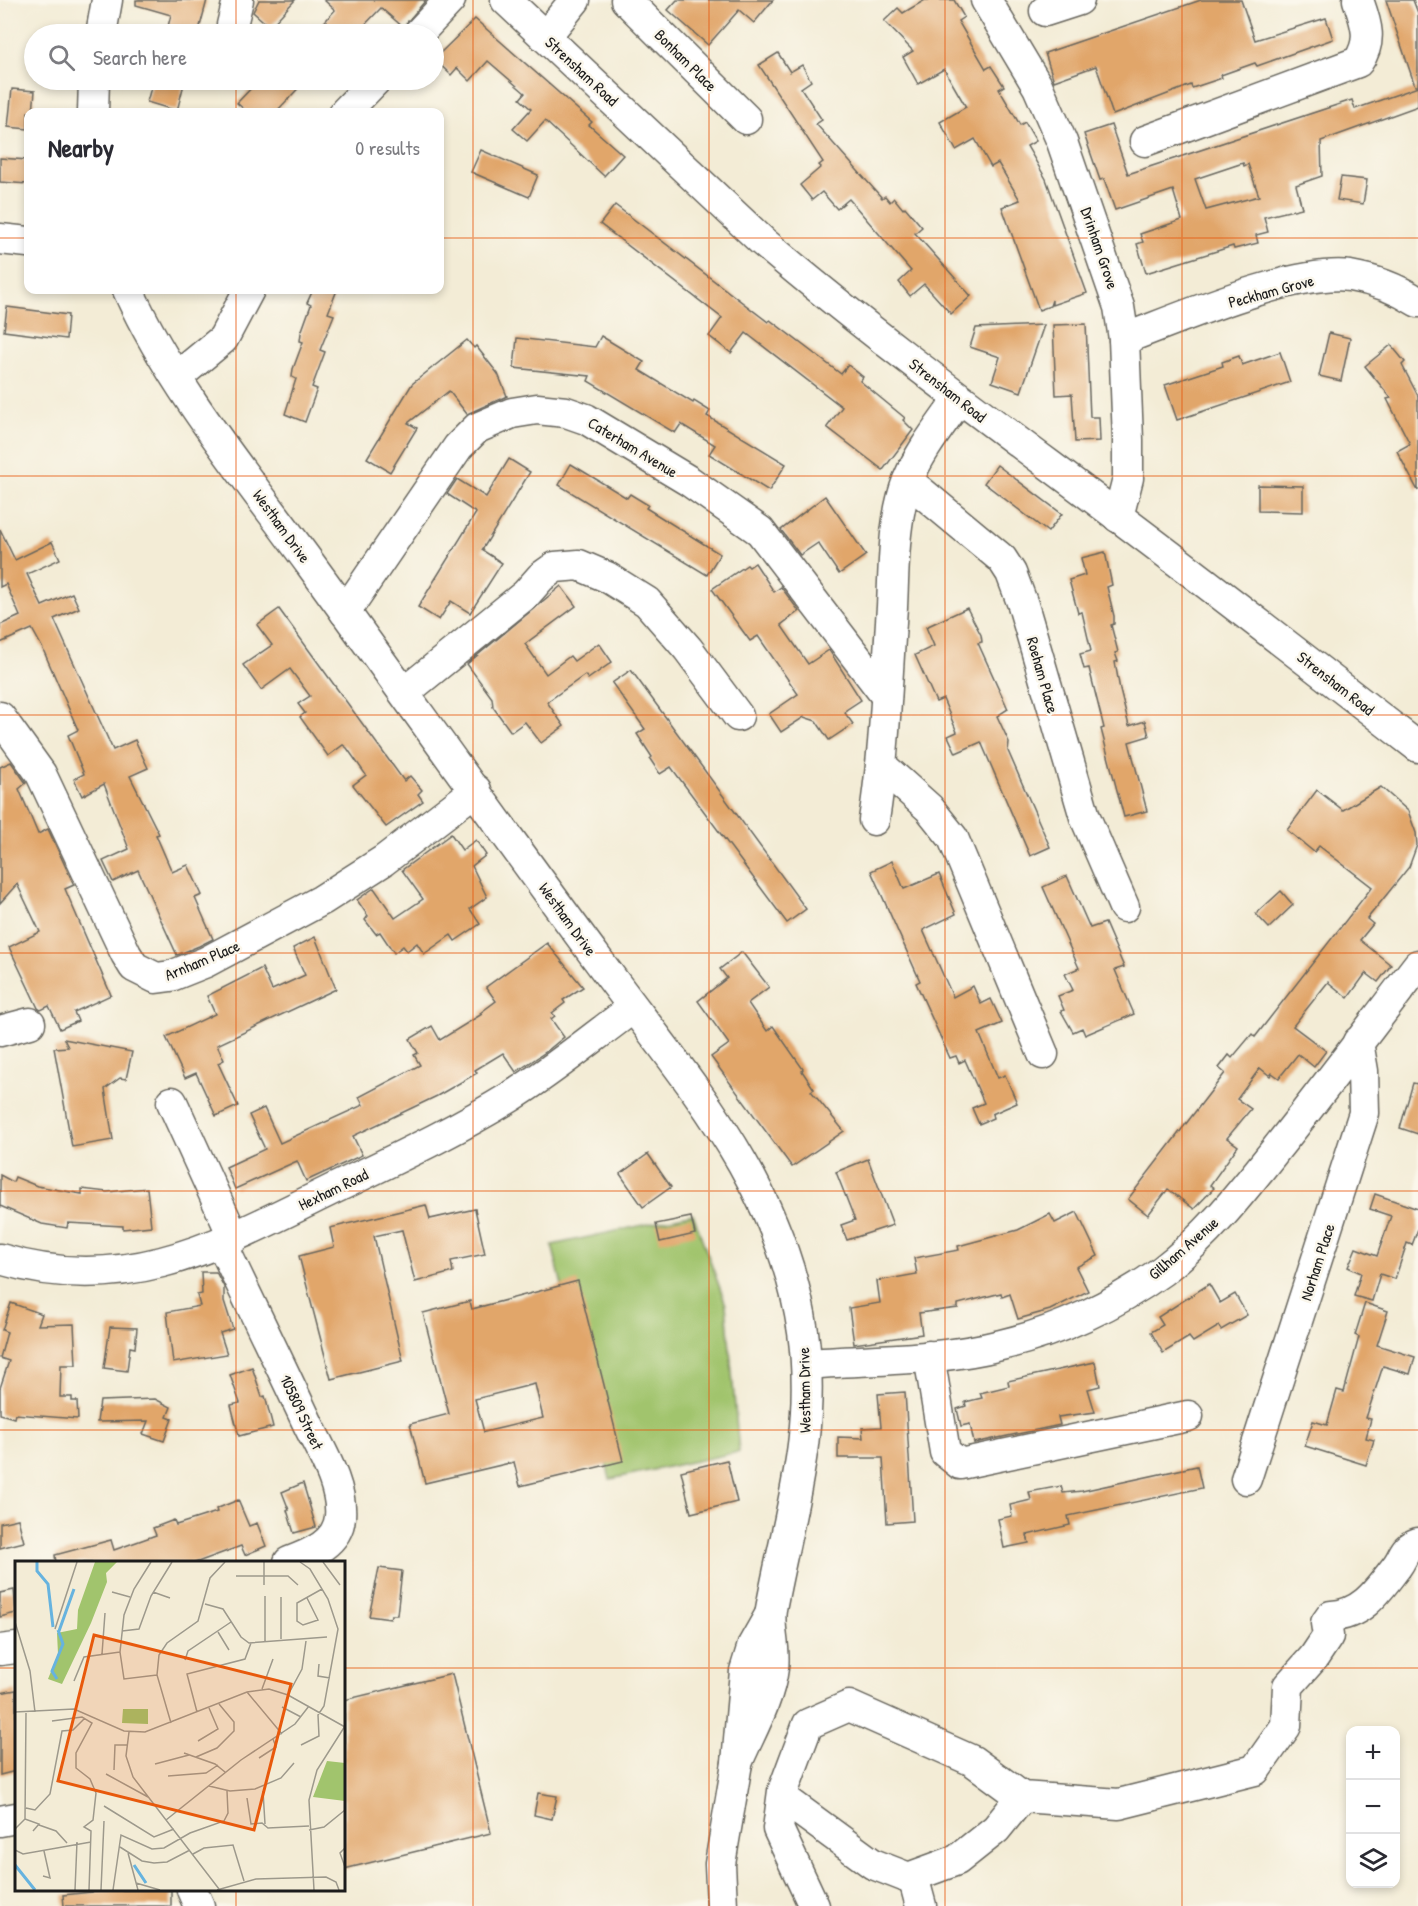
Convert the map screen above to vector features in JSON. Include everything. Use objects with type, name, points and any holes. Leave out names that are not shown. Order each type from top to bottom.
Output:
[{"type":"street","points":[[103,24],[107,0]]},
{"type":"street","points":[[427,24],[450,0]]},
{"type":"street","name":"Strensham Road","points":[[506,0],[762,241],[959,399],[1118,517],[1418,747]]},
{"type":"street","points":[[544,37],[574,0]]},
{"type":"street","name":"Bonham Place","points":[[626,0],[746,119]]},
{"type":"street","name":"Drinham Grove","points":[[986,0],[1038,87],[1062,142],[1119,307],[1124,339],[1128,478],[1118,517]]},
{"type":"street","points":[[1046,11],[1079,0]]},
{"type":"street","points":[[1145,141],[1358,62],[1368,44],[1368,31],[1358,0]]},
{"type":"street","points":[[93,108],[94,90]]},
{"type":"street","points":[[349,108],[366,90]]},
{"type":"street","points":[[0,239],[24,242]]},
{"type":"street","name":"Peckham Grove","points":[[1124,339],[1276,286],[1326,277],[1348,276],[1376,282],[1418,302]]},
{"type":"street","name":"Westham Drive","points":[[130,294],[140,316],[177,377],[633,1008],[714,1115],[746,1165],[773,1222],[789,1270],[802,1326],[807,1364],[808,1413],[802,1466],[770,1615],[774,1644],[770,1684],[737,1763],[720,1864],[722,1906]]},
{"type":"street","points":[[177,377],[223,339],[247,294]]},
{"type":"street","points":[[874,820],[882,766],[898,528],[908,482],[920,456],[959,399]]},
{"type":"street","name":"Caterham Avenue","points":[[345,612],[458,447],[477,428],[512,413],[537,409],[566,412],[586,419],[689,481],[759,531],[886,696]]},
{"type":"street","name":"Roeham Place","points":[[908,482],[990,548],[1011,573],[1023,604],[1084,817],[1124,907]]},
{"type":"street","points":[[405,692],[526,594],[542,576],[555,567],[579,565],[598,573],[647,602],[688,649],[738,716]]},
{"type":"street","name":"Arnham Place","points":[[0,717],[41,774],[126,954],[134,967],[145,975],[156,978],[171,976],[206,962],[322,900],[383,861],[476,790]]},
{"type":"street","points":[[882,766],[929,808],[953,838],[1043,1054]]},
{"type":"street","name":"Gillham Avenue","points":[[807,1364],[929,1356],[1000,1346],[1037,1335],[1122,1295],[1162,1271],[1207,1232],[1249,1184],[1418,964]]},
{"type":"street","name":"Hexham Road","points":[[0,1259],[37,1270],[103,1273],[159,1264],[228,1241],[420,1148],[503,1101],[633,1008]]},
{"type":"street","points":[[0,1031],[30,1023]]},
{"type":"street","name":"Norham Place","points":[[1246,1479],[1364,1113],[1363,1071],[1358,1042]]},
{"type":"street","points":[[172,1102],[228,1241]]},
{"type":"street","name":"105809 Street","points":[[228,1241],[339,1497],[340,1518],[336,1533],[313,1553],[294,1561]]},
{"type":"street","points":[[929,1356],[945,1452],[960,1464],[1188,1416]]},
{"type":"street","points":[[814,1906],[778,1829],[783,1798],[808,1724],[849,1706],[973,1761],[1022,1797],[1119,1804],[1255,1770],[1286,1726],[1288,1686],[1314,1657],[1328,1636],[1326,1623],[1331,1616],[1341,1615],[1366,1605],[1399,1564],[1407,1547],[1418,1543]]},
{"type":"street","points":[[0,1650],[15,1648]]},
{"type":"street","points":[[908,1878],[957,1860],[996,1829],[1022,1797]]},
{"type":"street","points":[[783,1798],[873,1864],[914,1880],[921,1906]]},
{"type":"street","points":[[0,1821],[15,1818]]},
{"type":"street","points":[[192,1891],[199,1906]]},
{"type":"green space","points":[[693,1214],[726,1305],[739,1452],[610,1479],[552,1245]]},
{"type":"building","points":[[136,0],[207,0],[201,24],[169,24],[171,15],[136,5]]},
{"type":"building","points":[[259,0],[295,0],[273,24],[267,24],[253,12]]},
{"type":"building","points":[[324,0],[426,0],[406,24],[400,24],[381,8],[366,24],[323,24],[335,10]]},
{"type":"building","points":[[677,0],[773,0],[754,23],[739,10],[708,45],[668,10]]},
{"type":"building","points":[[925,0],[954,0],[964,17],[958,21],[986,69],[991,66],[1004,86],[999,89],[1020,125],[1025,122],[1036,141],[1027,146],[1046,179],[1087,293],[1052,305],[1052,300],[1050,306],[1039,310],[1002,207],[1020,200],[998,163],[991,167],[975,139],[956,150],[940,122],[966,107],[944,69],[918,84],[903,57],[913,51],[884,21],[898,8],[903,13]]},
{"type":"building","points":[[1201,0],[1241,0],[1255,40],[1326,18],[1333,39],[1257,66],[1255,63],[1192,88],[1191,85],[1113,115],[1096,66],[1054,81],[1045,53]]},
{"type":"building","points":[[1386,0],[1413,0],[1418,13],[1418,86],[1415,86]]},
{"type":"building","points":[[475,19],[592,122],[589,125],[623,155],[604,176],[545,121],[527,141],[513,129],[531,109],[520,99],[525,93],[488,61],[470,81],[457,68],[451,75],[444,68],[444,49]]},
{"type":"building","points":[[778,53],[790,72],[802,65],[811,81],[801,88],[822,120],[816,124],[882,198],[885,196],[890,202],[894,198],[903,209],[905,207],[922,227],[915,233],[971,296],[951,314],[924,284],[910,296],[899,282],[911,271],[849,199],[837,209],[822,192],[812,200],[800,185],[821,167],[819,165],[823,162],[759,65]]},
{"type":"building","points":[[1418,87],[1418,106],[1321,141],[1322,176],[1296,185],[1302,208],[1264,217],[1268,232],[1256,235],[1258,243],[1234,249],[1233,246],[1146,273],[1137,244],[1143,242],[1140,234],[1182,220],[1173,190],[1115,210],[1104,179],[1100,180],[1084,134],[1111,125],[1128,174],[1352,100],[1355,109]],"holes":[[[1243,163],[1244,166],[1248,164],[1259,196],[1206,210],[1195,179]]]},
{"type":"building","points":[[12,89],[35,91],[33,108],[24,108],[24,129],[8,127]]},
{"type":"building","points":[[150,90],[182,90],[178,108],[167,108],[147,102]]},
{"type":"building","points":[[249,90],[297,90],[280,108],[243,108],[237,103]]},
{"type":"building","points":[[481,150],[538,175],[529,197],[471,172]]},
{"type":"building","points":[[0,158],[24,160],[24,184],[0,182]]},
{"type":"building","points":[[1341,177],[1367,180],[1363,204],[1337,200]]},
{"type":"building","points":[[615,205],[768,322],[770,320],[841,374],[848,365],[863,377],[860,381],[905,418],[903,420],[913,430],[883,470],[827,427],[842,407],[746,333],[731,353],[709,336],[722,318],[600,224]]},
{"type":"building","points":[[311,294],[335,294],[328,313],[334,315],[320,350],[325,352],[312,387],[317,389],[305,422],[285,414],[296,379],[292,377],[303,342],[300,341],[301,333],[311,305],[307,303]]},
{"type":"building","points":[[7,307],[68,315],[66,339],[4,331]]},
{"type":"building","points":[[1086,324],[1090,417],[1099,417],[1100,441],[1075,442],[1072,394],[1056,395],[1053,325]]},
{"type":"building","points":[[1044,325],[1021,392],[992,382],[1000,357],[970,347],[976,328]]},
{"type":"building","points":[[1329,333],[1350,338],[1341,381],[1319,376]]},
{"type":"building","points":[[601,336],[644,362],[639,370],[710,411],[707,416],[786,464],[769,491],[709,454],[715,445],[681,424],[675,433],[588,381],[590,376],[514,368],[517,338],[595,347]]},
{"type":"building","points":[[467,340],[474,348],[476,346],[498,374],[507,396],[467,414],[449,391],[408,423],[417,428],[390,472],[367,458],[412,384]]},
{"type":"building","points":[[1391,345],[1405,362],[1402,365],[1418,396],[1418,491],[1397,451],[1410,444],[1387,399],[1391,398],[1365,366]]},
{"type":"building","points":[[1280,352],[1290,382],[1177,420],[1165,385],[1223,366],[1222,362],[1239,356],[1242,365]]},
{"type":"building","points":[[509,459],[530,472],[482,550],[502,563],[470,613],[451,601],[439,620],[418,607],[476,513],[447,494],[457,479],[486,497]]},
{"type":"building","points":[[571,464],[627,498],[630,494],[648,505],[646,508],[720,554],[707,575],[559,485]]},
{"type":"building","points":[[997,465],[1062,514],[1048,532],[984,483]]},
{"type":"building","points":[[1258,485],[1303,486],[1303,512],[1258,511]]},
{"type":"building","points":[[825,496],[866,555],[839,574],[818,543],[800,555],[781,530]]},
{"type":"building","points":[[0,529],[15,560],[52,542],[60,559],[27,574],[42,606],[72,593],[79,608],[54,619],[113,750],[135,740],[148,768],[130,776],[159,834],[156,835],[172,872],[188,865],[202,895],[195,898],[213,939],[199,946],[177,955],[138,870],[113,882],[103,861],[129,849],[104,784],[82,796],[74,779],[84,774],[68,735],[78,730],[42,647],[32,629],[0,643],[0,625],[20,616],[6,584],[0,587]]},
{"type":"building","points":[[1105,552],[1112,585],[1107,587],[1114,616],[1114,624],[1111,625],[1118,652],[1115,653],[1118,661],[1115,662],[1120,690],[1129,726],[1145,721],[1149,736],[1129,742],[1147,811],[1124,817],[1101,729],[1104,728],[1089,668],[1084,669],[1080,654],[1091,651],[1082,612],[1078,613],[1069,580],[1085,575],[1081,558]]},
{"type":"building","points":[[755,563],[774,592],[781,587],[799,611],[781,625],[808,664],[829,650],[861,700],[845,713],[853,724],[829,740],[816,721],[804,717],[781,732],[769,714],[798,694],[758,636],[750,641],[712,589],[747,565],[749,567]]},
{"type":"building","points":[[561,586],[576,606],[525,644],[546,674],[570,656],[574,661],[599,643],[612,662],[588,679],[585,675],[547,702],[564,726],[541,743],[525,722],[511,732],[493,707],[492,698],[467,664]]},
{"type":"building","points":[[967,608],[981,635],[982,642],[978,643],[1008,709],[997,716],[1009,742],[1008,751],[1050,847],[1030,856],[981,742],[956,753],[948,736],[957,732],[943,699],[936,702],[915,655],[934,646],[926,627]]},
{"type":"building","points":[[279,609],[404,781],[410,776],[422,790],[418,794],[423,801],[386,827],[353,785],[366,775],[347,748],[343,745],[328,756],[300,717],[305,713],[298,704],[310,696],[290,669],[261,690],[243,665],[272,645],[257,625]]},
{"type":"building","points":[[631,670],[806,909],[787,923],[671,767],[660,774],[650,759],[652,757],[637,734],[645,729],[612,683]]},
{"type":"building","points":[[11,762],[26,783],[19,789],[38,834],[48,829],[74,885],[65,889],[111,995],[74,1012],[78,1021],[60,1029],[49,1006],[41,1010],[38,1008],[9,947],[40,932],[17,884],[0,903],[0,767]]},
{"type":"building","points":[[1381,787],[1408,811],[1416,833],[1417,845],[1409,867],[1367,919],[1373,924],[1360,940],[1391,965],[1378,982],[1366,973],[1348,998],[1328,982],[1293,1026],[1326,1051],[1314,1067],[1298,1054],[1279,1078],[1272,1073],[1270,1076],[1260,1068],[1237,1099],[1251,1109],[1227,1138],[1238,1146],[1210,1185],[1214,1188],[1194,1209],[1168,1189],[1148,1215],[1128,1199],[1225,1073],[1219,1068],[1229,1055],[1232,1058],[1252,1034],[1255,1037],[1372,887],[1319,846],[1314,852],[1287,830],[1317,790],[1343,810]]},
{"type":"building","points":[[451,834],[462,850],[476,840],[486,855],[472,866],[487,897],[470,909],[480,924],[455,941],[451,935],[424,954],[417,943],[407,951],[403,946],[394,953],[380,932],[376,934],[365,920],[368,916],[357,900],[374,888],[395,918],[423,899],[402,870]]},
{"type":"building","points":[[892,861],[904,889],[939,874],[956,914],[923,930],[953,997],[973,986],[981,1004],[991,999],[1002,1023],[979,1033],[998,1078],[1005,1075],[1017,1103],[992,1114],[993,1118],[979,1124],[972,1108],[984,1103],[965,1060],[959,1063],[956,1056],[950,1058],[916,983],[920,981],[871,871]]},
{"type":"building","points":[[1067,876],[1090,928],[1105,923],[1124,967],[1115,970],[1134,1014],[1085,1035],[1082,1028],[1073,1032],[1061,1011],[1064,1010],[1058,996],[1073,990],[1065,974],[1079,968],[1043,887]]},
{"type":"building","points":[[1281,891],[1293,905],[1269,928],[1256,914]]},
{"type":"building","points":[[315,937],[336,989],[217,1045],[224,1060],[218,1063],[238,1106],[216,1116],[196,1073],[185,1078],[166,1037],[215,1014],[207,996],[262,968],[272,990],[305,975],[293,948]]},
{"type":"building","points":[[547,943],[583,987],[563,1000],[565,1003],[552,1013],[555,1016],[551,1019],[564,1037],[547,1051],[516,1072],[503,1053],[475,1070],[477,1073],[437,1096],[353,1136],[362,1155],[306,1181],[297,1161],[235,1189],[226,1167],[265,1149],[249,1115],[264,1108],[280,1143],[363,1105],[359,1097],[420,1065],[414,1055],[418,1053],[410,1039],[432,1026],[440,1040],[482,1014],[480,1013],[496,1001],[486,987]]},
{"type":"building","points":[[742,952],[769,987],[748,1003],[767,1031],[773,1026],[803,1069],[802,1071],[814,1089],[811,1091],[844,1131],[792,1167],[711,1057],[729,1044],[698,1001],[727,978],[720,969]]},
{"type":"building","points":[[64,1039],[132,1052],[126,1079],[120,1078],[105,1089],[113,1140],[72,1147],[54,1048],[68,1047]]},
{"type":"building","points":[[1413,1083],[1418,1084],[1418,1134],[1400,1128]]},
{"type":"building","points":[[648,1154],[671,1187],[643,1207],[620,1174]]},
{"type":"building","points":[[868,1159],[893,1225],[847,1240],[841,1225],[855,1220],[836,1172]]},
{"type":"building","points":[[0,1175],[13,1182],[15,1177],[37,1186],[82,1194],[82,1189],[107,1192],[147,1188],[151,1226],[123,1229],[123,1226],[68,1223],[67,1228],[42,1224],[0,1206]]},
{"type":"building","points":[[1375,1194],[1418,1209],[1418,1229],[1412,1245],[1407,1243],[1395,1279],[1380,1274],[1372,1301],[1354,1296],[1361,1273],[1348,1267],[1356,1248],[1377,1256],[1391,1216],[1370,1209]]},
{"type":"building","points":[[426,1205],[430,1219],[475,1209],[485,1254],[451,1261],[453,1272],[415,1282],[402,1230],[374,1236],[403,1361],[331,1379],[299,1256],[334,1247],[330,1228]]},
{"type":"building","points":[[1077,1212],[1098,1256],[1076,1267],[1088,1291],[1050,1310],[1018,1319],[1010,1294],[1002,1297],[1001,1293],[958,1304],[958,1308],[919,1313],[922,1334],[854,1344],[849,1308],[880,1303],[877,1281],[917,1274],[914,1258],[959,1250],[958,1246],[1018,1230],[1050,1214],[1055,1223]]},
{"type":"building","points":[[691,1217],[695,1234],[660,1242],[656,1224]]},
{"type":"building","points":[[201,1272],[216,1272],[224,1287],[224,1301],[233,1329],[220,1333],[227,1354],[173,1363],[167,1312],[200,1306],[197,1295],[202,1294]]},
{"type":"building","points":[[578,1281],[623,1461],[520,1486],[514,1462],[425,1483],[410,1424],[449,1414],[423,1313],[470,1301],[472,1309]],"holes":[[[535,1384],[543,1418],[484,1432],[475,1399]]]},
{"type":"building","points":[[1209,1284],[1220,1303],[1235,1294],[1247,1315],[1221,1330],[1219,1326],[1193,1342],[1189,1337],[1163,1353],[1151,1332],[1163,1325],[1158,1317]]},
{"type":"building","points":[[11,1303],[42,1314],[38,1325],[74,1324],[76,1365],[61,1365],[60,1397],[72,1397],[72,1401],[77,1401],[78,1419],[15,1414],[14,1418],[0,1414],[0,1388],[9,1361],[0,1358],[7,1332],[2,1330]]},
{"type":"building","points":[[1365,1303],[1388,1311],[1377,1345],[1415,1357],[1410,1374],[1383,1366],[1366,1418],[1371,1419],[1366,1438],[1374,1440],[1366,1465],[1305,1446],[1313,1421],[1327,1425],[1337,1390],[1344,1392],[1359,1337],[1355,1335]]},
{"type":"building","points":[[110,1327],[137,1328],[135,1348],[130,1347],[127,1371],[104,1368]]},
{"type":"building","points":[[1095,1362],[1100,1386],[1088,1389],[1095,1412],[1058,1417],[1060,1425],[974,1443],[970,1424],[961,1426],[957,1409],[966,1406],[965,1402],[982,1398],[980,1393],[1009,1386],[1008,1381]]},
{"type":"building","points":[[252,1367],[262,1397],[265,1396],[273,1427],[239,1436],[231,1405],[240,1403],[230,1375]]},
{"type":"building","points":[[905,1392],[913,1521],[887,1523],[883,1458],[838,1458],[838,1437],[863,1438],[862,1428],[881,1427],[878,1394]]},
{"type":"building","points":[[155,1399],[171,1407],[167,1417],[172,1419],[164,1441],[143,1434],[148,1421],[97,1422],[100,1401]]},
{"type":"building","points":[[727,1460],[737,1502],[691,1513],[681,1471]]},
{"type":"building","points":[[1197,1466],[1202,1488],[1068,1516],[1070,1525],[1027,1535],[1029,1543],[1004,1548],[998,1519],[1012,1516],[1010,1505],[1031,1500],[1029,1492],[1061,1486],[1063,1493],[1082,1491]]},
{"type":"building","points":[[303,1483],[316,1527],[294,1533],[282,1492]]},
{"type":"building","points":[[238,1500],[249,1526],[257,1523],[266,1546],[245,1555],[241,1546],[200,1561],[56,1561],[55,1555],[111,1540],[114,1550],[156,1535],[153,1528],[174,1520],[176,1525],[217,1512],[216,1509]]},
{"type":"building","points":[[18,1519],[24,1542],[0,1548],[0,1523]]},
{"type":"building","points":[[379,1568],[402,1571],[397,1615],[391,1615],[390,1619],[369,1616]]},
{"type":"building","points":[[14,1590],[15,1613],[0,1617],[0,1593]]},
{"type":"building","points":[[452,1674],[491,1833],[345,1869],[345,1700]]},
{"type":"building","points":[[15,1690],[15,1771],[0,1775],[0,1693]]},
{"type":"building","points":[[538,1793],[557,1796],[552,1819],[534,1815]]},
{"type":"building","points":[[101,1891],[171,1891],[171,1906],[64,1906],[63,1895]]}]
